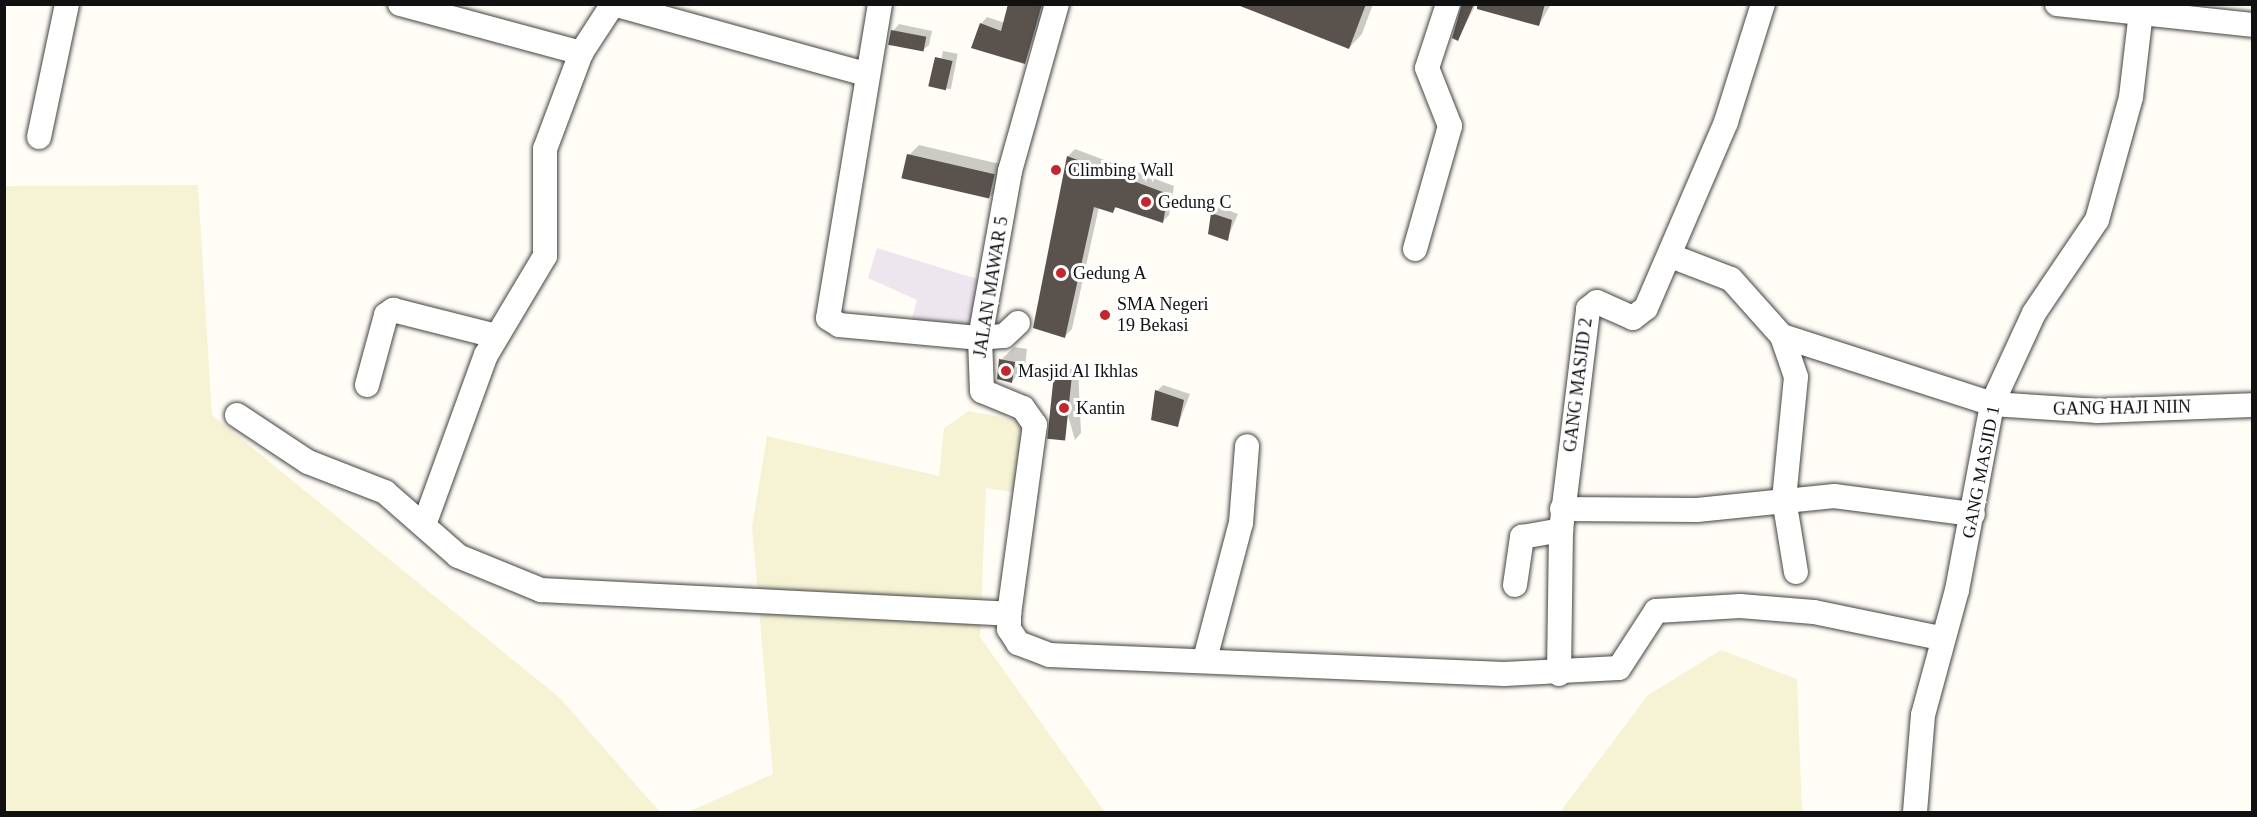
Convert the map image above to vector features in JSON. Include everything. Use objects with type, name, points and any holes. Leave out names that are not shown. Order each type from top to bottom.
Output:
[{"type":"street","points":[[39,137],[67,4]]},
{"type":"street","points":[[400,4],[581,53]]},
{"type":"street","points":[[424,525],[496,336],[545,256],[545,150],[581,53],[613,4],[865,74]]},
{"type":"street","points":[[880,4],[865,74],[847,225],[828,318],[839,325],[980,338],[1004,336],[1018,323]]},
{"type":"street","name":"JALAN MAWAR 5","points":[[1009,614],[1035,425],[1023,408],[982,390],[980,338],[1010,224],[1036,66],[1057,4]]},
{"type":"street","points":[[1415,249],[1450,126],[1427,68],[1448,4]]},
{"type":"street","name":"GANG MASJID 2","points":[[1559,674],[1562,520],[1588,309],[1597,302],[1633,318],[1642,315],[1671,256],[1726,122],[1763,4]]},
{"type":"street","points":[[2057,4],[2216,13],[2253,25]]},
{"type":"street","name":"GANG MASJID 1","points":[[1915,813],[1923,715],[1973,514],[1992,405],[2034,313],[2097,220],[2131,97],[2141,9]]},
{"type":"street","points":[[1671,256],[1731,279],[1782,336],[1796,377],[1784,499],[1796,572]]},
{"type":"street","points":[[367,385],[386,315],[393,310],[496,336]]},
{"type":"street","name":"GANG HAJI NIIN","points":[[1782,336],[1992,405],[2098,411],[2253,405]]},
{"type":"street","points":[[237,415],[308,462],[377,488],[424,525],[458,556],[541,590],[1009,614],[1009,629],[1031,653],[1559,674],[1619,668],[1656,611],[1740,606],[1814,612],[1941,638]]},
{"type":"street","points":[[1205,659],[1241,523],[1247,446]]},
{"type":"street","points":[[1515,585],[1521,537],[1562,520],[1697,510],[1784,499],[1834,496],[1973,514]]},
{"type":"shaded area","points":[[198,185],[212,415],[560,698],[660,812],[5,812],[5,186]]},
{"type":"shaded area","points":[[877,248],[987,282],[981,329],[909,329],[917,300],[868,278]]},
{"type":"shaded area","points":[[969,411],[1016,420],[1030,433],[1020,493],[986,488],[980,637],[1105,812],[688,812],[773,774],[752,526],[767,436],[939,476],[944,428]]},
{"type":"shaded area","points":[[1721,650],[1797,679],[1802,812],[1560,812],[1648,695]]},
{"type":"building","points":[[1008,4],[1042,4],[1025,64],[971,48],[980,23],[1001,31]]},
{"type":"building","points":[[1235,4],[1366,4],[1349,49]]},
{"type":"building","points":[[1462,4],[1474,4],[1458,41],[1452,38]]},
{"type":"building","points":[[1477,4],[1545,4],[1539,26],[1477,9]]},
{"type":"building","points":[[891,30],[926,37],[923,52],[888,45]]},
{"type":"building","points":[[935,57],[953,61],[946,90],[928,86]]},
{"type":"building","points":[[907,154],[995,174],[989,199],[901,178]]},
{"type":"building","points":[[1067,156],[1168,194],[1163,223],[1115,207],[1113,213],[1094,207],[1065,338],[1033,328]]},
{"type":"building","points":[[1211,213],[1232,220],[1228,241],[1208,234]]},
{"type":"building","name":"Masjid Al Ikhlas","points":[[999,359],[1015,362],[1012,383],[997,379]]},
{"type":"building","name":"Kantin","points":[[1054,374],[1072,376],[1065,441],[1047,439]]},
{"type":"building","points":[[1155,390],[1184,400],[1178,427],[1151,420]]},
{"type":"place","name":"Climbing Wall","points":[[1056,170]]},
{"type":"place","name":"Gedung C","points":[[1146,202]]},
{"type":"place","name":"Gedung A","points":[[1061,273]]},
{"type":"place","name":"SMA Negeri 19 Bekasi","points":[[1105,315]]},
{"type":"place","name":"Masjid Al Ikhlas","points":[[1006,371]]},
{"type":"place","name":"Kantin","points":[[1064,408]]}]
